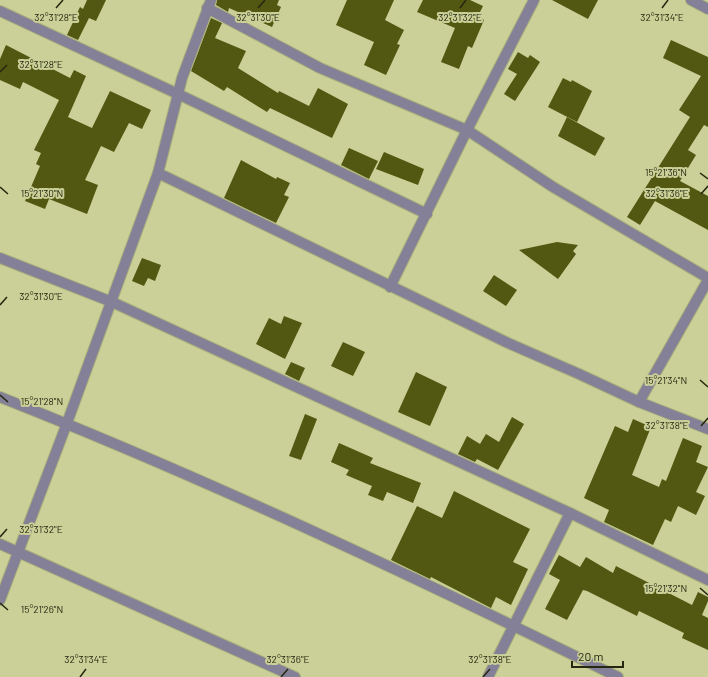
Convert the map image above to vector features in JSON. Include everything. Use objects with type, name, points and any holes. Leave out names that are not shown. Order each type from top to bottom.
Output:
[{"type":"street","points":[[390,287],[467,130],[534,0]]},
{"type":"street","points":[[691,0],[708,9]]},
{"type":"street","points":[[0,600],[67,424],[158,173],[178,94],[209,4],[320,68],[467,130],[554,187],[708,279],[639,402]]},
{"type":"street","points":[[0,11],[178,94],[427,214]]},
{"type":"street","points":[[158,173],[508,343],[580,374],[639,402],[708,430]]},
{"type":"street","points":[[0,258],[112,302],[570,513],[708,580]]},
{"type":"street","points":[[0,397],[292,520],[514,625],[618,677]]},
{"type":"street","points":[[488,677],[570,513]]},
{"type":"street","points":[[0,544],[295,677]]},
{"type":"building","points":[[87,0],[106,0],[96,21],[89,18],[78,40],[67,35],[80,7],[83,9]]},
{"type":"building","points":[[217,0],[279,0],[277,5],[281,7],[272,27],[229,8],[228,12],[216,5]]},
{"type":"building","points":[[347,0],[394,0],[385,20],[404,30],[397,44],[400,45],[386,75],[364,65],[374,42],[336,25]]},
{"type":"building","points":[[423,0],[470,0],[483,6],[478,16],[484,20],[472,48],[468,46],[459,69],[441,62],[455,28],[417,12]]},
{"type":"building","points":[[552,0],[598,0],[588,19]]},
{"type":"building","points":[[211,18],[222,23],[215,38],[246,51],[238,68],[278,93],[279,91],[309,106],[318,88],[348,104],[332,138],[270,108],[267,112],[227,87],[224,91],[191,71]]},
{"type":"building","points":[[671,40],[708,57],[708,127],[704,125],[688,150],[696,155],[680,181],[708,196],[708,230],[655,201],[640,225],[627,217],[690,117],[679,110],[701,76],[663,58]]},
{"type":"building","points":[[6,45],[70,78],[74,70],[86,76],[68,117],[92,128],[110,91],[151,110],[142,129],[129,123],[114,152],[101,146],[85,180],[98,185],[87,214],[49,199],[45,209],[25,201],[40,166],[36,164],[41,153],[34,150],[59,100],[23,82],[20,89],[0,80],[0,59]]},
{"type":"building","points":[[518,52],[528,58],[530,55],[540,62],[515,101],[504,94],[517,74],[508,69]]},
{"type":"building","points":[[563,78],[571,82],[572,80],[592,91],[577,122],[548,107]]},
{"type":"building","points":[[567,117],[605,138],[595,156],[558,136]]},
{"type":"building","points":[[349,148],[378,161],[369,179],[341,165]]},
{"type":"building","points":[[384,152],[424,169],[418,185],[376,169]]},
{"type":"building","points":[[241,160],[276,179],[277,177],[290,183],[284,195],[289,197],[276,223],[224,198]]},
{"type":"building","points":[[557,242],[578,245],[573,251],[576,254],[558,279],[519,250]]},
{"type":"building","points":[[142,258],[161,265],[155,281],[148,278],[144,286],[132,281]]},
{"type":"building","points":[[494,275],[517,290],[506,306],[483,291]]},
{"type":"building","points":[[284,316],[302,323],[285,359],[256,344],[269,318],[281,324]]},
{"type":"building","points":[[343,342],[365,352],[353,376],[331,366]]},
{"type":"building","points":[[291,362],[305,368],[299,381],[285,374]]},
{"type":"building","points":[[416,372],[447,387],[430,426],[398,412]]},
{"type":"building","points":[[305,414],[317,419],[301,460],[289,456]]},
{"type":"building","points":[[512,417],[524,424],[498,470],[477,459],[475,462],[458,454],[467,436],[480,444],[486,434],[499,442]]},
{"type":"building","points":[[633,419],[651,427],[632,475],[659,487],[662,479],[666,481],[683,438],[702,446],[696,462],[708,467],[696,492],[705,496],[696,515],[678,506],[671,522],[665,519],[653,545],[604,522],[609,510],[584,498],[615,426],[628,432]]},
{"type":"building","points":[[339,443],[373,458],[370,463],[421,483],[413,503],[387,492],[383,501],[368,495],[372,486],[346,475],[349,470],[331,462]]},
{"type":"building","points":[[454,491],[530,529],[513,562],[528,569],[511,605],[496,597],[491,608],[431,577],[430,579],[391,560],[417,506],[442,518]]},
{"type":"building","points":[[559,555],[580,567],[586,557],[613,573],[616,566],[692,605],[698,592],[708,597],[708,601],[702,615],[708,618],[708,650],[682,638],[684,633],[639,611],[637,616],[587,591],[583,590],[567,620],[545,609],[560,580],[549,574]]}]
